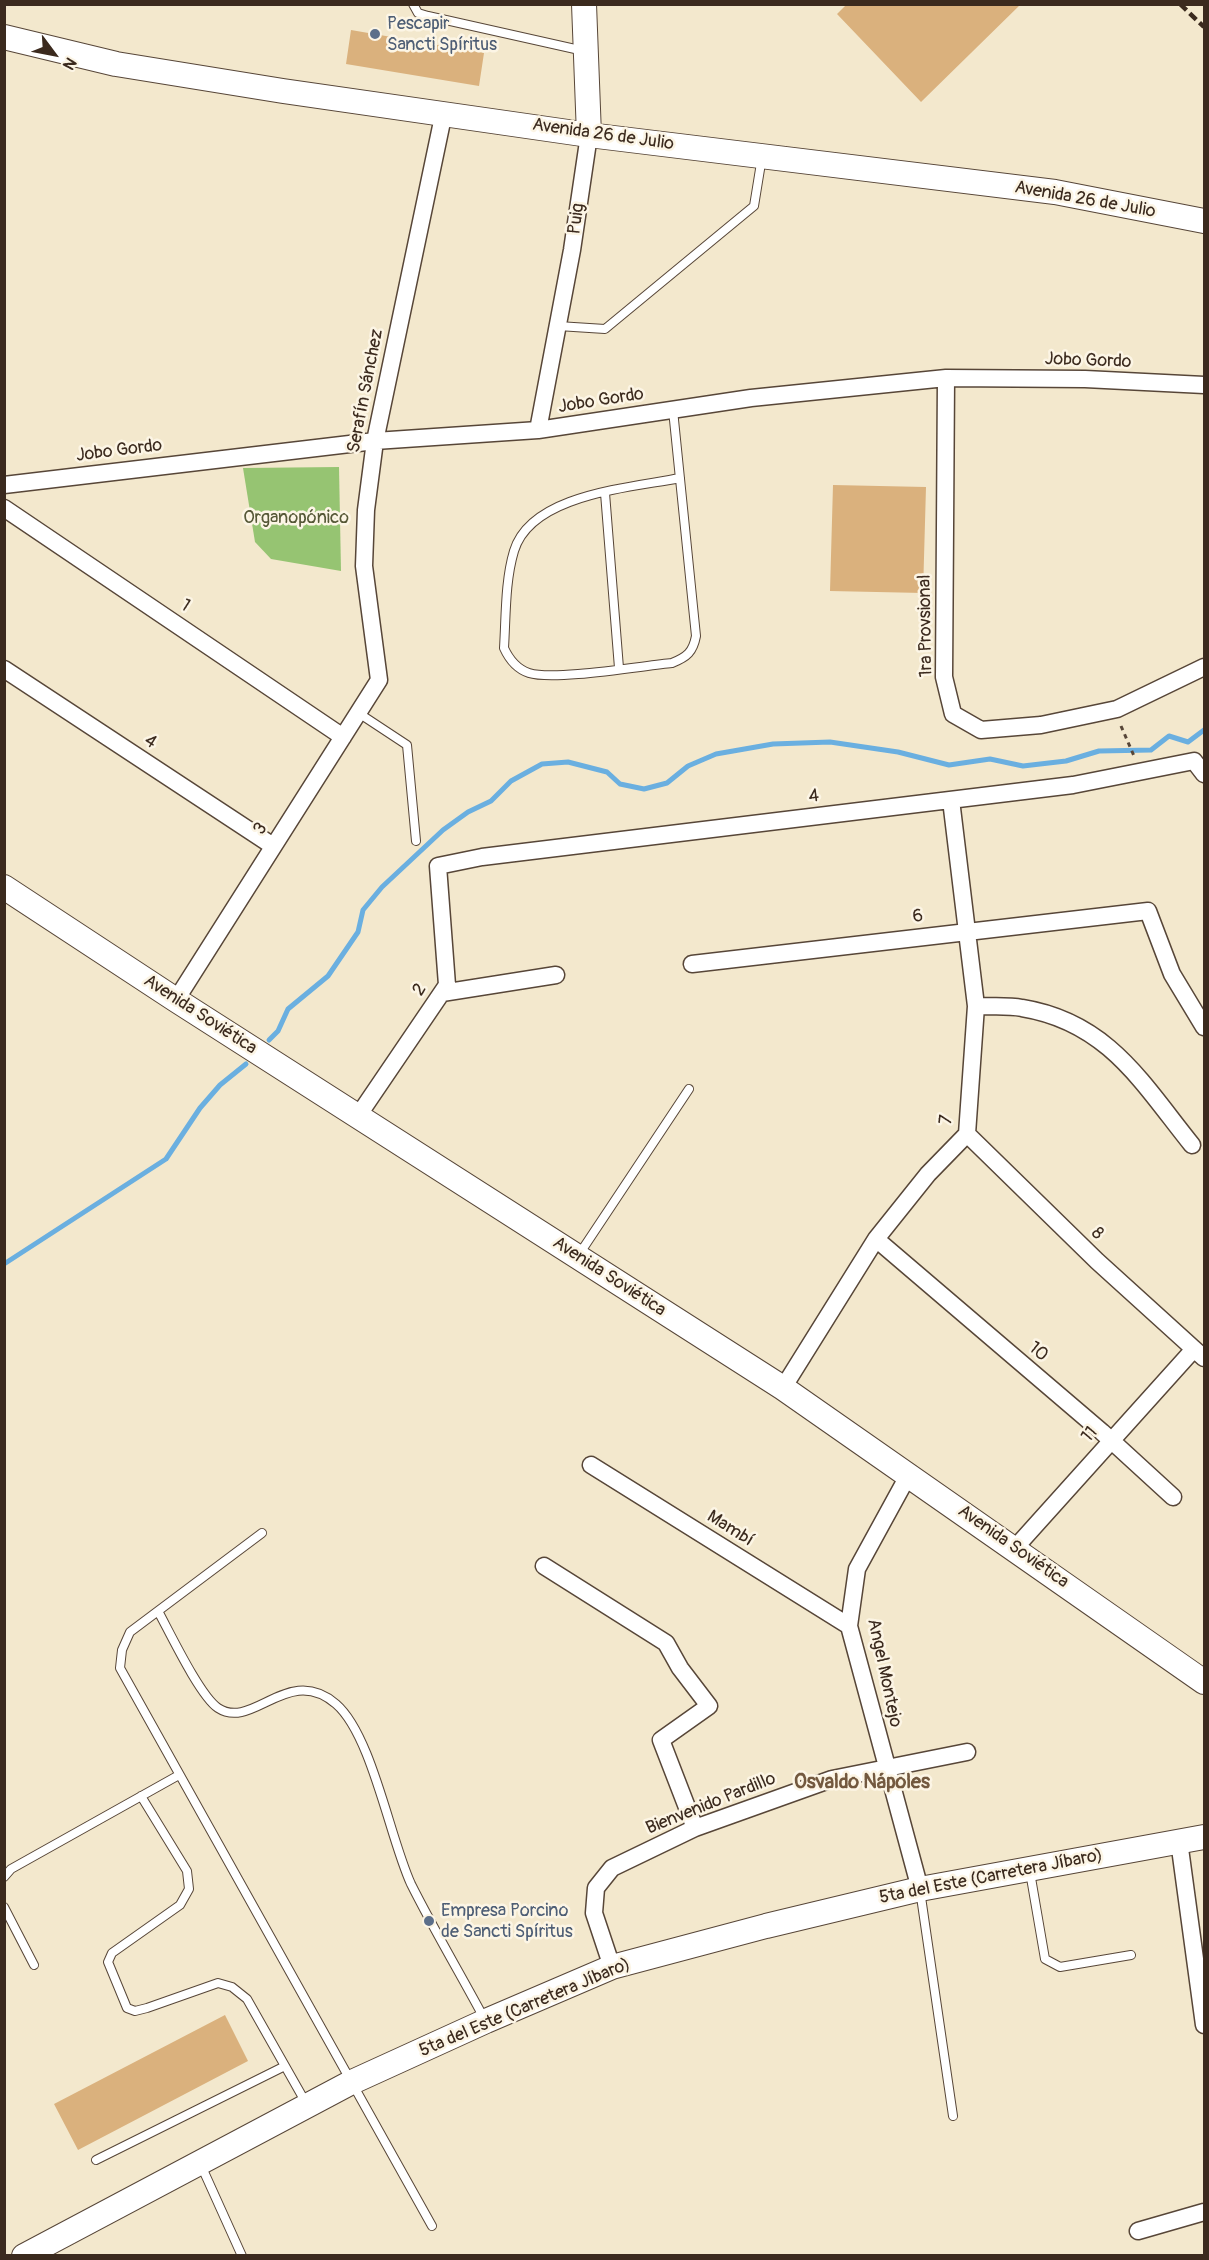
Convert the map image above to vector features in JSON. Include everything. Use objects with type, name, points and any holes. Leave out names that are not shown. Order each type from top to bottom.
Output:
[{"type":"main road","name":"Puig","points":[[584,4],[589,135]]},
{"type":"main road","name":"Avenida 26 de Julio","points":[[4,37],[116,64],[284,91],[444,112],[589,135],[1054,192],[1204,221]]},
{"type":"main road","name":"Avenida Soviética","points":[[4,887],[176,1000],[783,1388],[1204,1682]]},
{"type":"main road","name":"5ta del Este (Carretera Jíbaro)","points":[[24,2256],[351,2083],[486,2021],[612,1967],[766,1926],[920,1889],[1204,1837]]},
{"type":"street","name":"Serafín Sánchez","points":[[379,680],[364,566],[366,510],[375,441],[444,112]]},
{"type":"street","name":"Puig","points":[[538,430],[558,326],[589,135]]},
{"type":"street","name":"Jobo Gordo","points":[[4,485],[375,441],[538,430],[751,398],[946,378],[1085,379],[1204,385]]},
{"type":"street","name":"1ra Provsional","points":[[946,378],[944,677],[953,714],[981,730],[1041,725],[1116,709],[1204,667]]},
{"type":"street","name":"1","points":[[4,508],[343,737]]},
{"type":"street","name":"4","points":[[4,669],[273,846]]},
{"type":"street","name":"3","points":[[176,1000],[343,737],[360,714],[379,680]]},
{"type":"street","name":"4","points":[[438,866],[482,857],[1199,768]]},
{"type":"street","name":"7","points":[[783,1388],[876,1239],[928,1174],[967,1134],[976,1006],[969,930],[951,800]]},
{"type":"street","name":"2","points":[[358,1116],[447,985],[438,866]]},
{"type":"street","name":"6","points":[[692,964],[1148,910],[1172,974],[1204,1027]]},
{"type":"street","points":[[442,993],[556,975]]},
{"type":"street","points":[[976,1006],[1022,1008],[1058,1017],[1093,1034],[1118,1053],[1192,1145]]},
{"type":"street","name":"8","points":[[967,1134],[1097,1261],[1199,1353]]},
{"type":"street","name":"10","points":[[876,1239],[1111,1440],[1173,1497]]},
{"type":"street","name":"11","points":[[1015,1548],[1111,1440],[1199,1353]]},
{"type":"street","name":"Mambí","points":[[591,1465],[849,1626]]},
{"type":"street","name":"Angel Montejo","points":[[909,1474],[857,1569],[849,1626],[886,1770],[920,1889]]},
{"type":"street","points":[[544,1566],[666,1643],[680,1668],[709,1706],[660,1740],[695,1828]]},
{"type":"street","name":"Bienvenido Pardillo","points":[[612,1967],[594,1913],[596,1888],[612,1868],[695,1828],[832,1779],[967,1752]]},
{"type":"street","points":[[1179,1841],[1204,2025]]},
{"type":"street","points":[[1138,2231],[1204,2212]]},
{"type":"lane","points":[[413,4],[418,13],[428,16],[584,51]]},
{"type":"lane","points":[[558,326],[605,329],[754,206],[763,156]]},
{"type":"lane","points":[[673,410],[680,478],[696,636],[694,649],[685,657],[672,663],[557,674],[530,673],[518,667],[508,657],[504,648],[510,571],[515,549],[532,522],[546,512],[605,493],[680,478]]},
{"type":"lane","points":[[605,493],[619,668]]},
{"type":"lane","points":[[360,714],[407,745],[416,841]]},
{"type":"lane","points":[[578,1257],[689,1089]]},
{"type":"lane","points":[[262,1533],[130,1632],[122,1650],[120,1668],[432,2226]]},
{"type":"lane","points":[[158,1611],[206,1693],[219,1708],[239,1714],[298,1689],[324,1695],[338,1706],[360,1740],[411,1882],[486,2021]]},
{"type":"lane","points":[[4,1877],[11,1869],[179,1775]]},
{"type":"lane","points":[[141,1796],[187,1871],[189,1890],[180,1905],[112,1953],[108,1962],[127,2008],[135,2011],[147,2008],[218,1983],[232,1987],[246,1999],[283,2067],[308,2106]]},
{"type":"lane","points":[[1029,1869],[1046,1959],[1060,1967],[1131,1955]]},
{"type":"lane","points":[[920,1889],[953,2116]]},
{"type":"lane","points":[[4,1906],[34,1965]]},
{"type":"lane","points":[[96,2160],[283,2067]]},
{"type":"lane","points":[[199,2163],[242,2256]]},
{"type":"green space","name":"Organopónico","points":[[339,467],[341,571],[271,559],[255,542],[243,468]]},
{"type":"building","points":[[847,4],[1021,4],[921,102],[837,14]]},
{"type":"building","points":[[351,30],[484,53],[479,86],[346,64]]},
{"type":"building","points":[[833,485],[926,487],[923,593],[830,591]]},
{"type":"building","points":[[225,2015],[248,2061],[78,2150],[54,2104]]},
{"type":"waterway","points":[[269,1040],[278,1031],[288,1009],[328,976],[358,932],[363,910],[382,887],[443,830],[468,812],[491,801],[511,781],[542,764],[568,762],[607,772],[620,784],[644,789],[667,783],[688,766],[716,754],[773,744],[830,742],[898,752],[949,765],[990,759],[1023,766],[1066,761],[1099,751],[1151,750],[1169,736],[1188,742],[1204,730]]},
{"type":"waterway","points":[[4,1264],[166,1159],[200,1108],[220,1085],[246,1064]]},
{"type":"railway","points":[[1180,4],[1204,27]]},
{"type":"place","name":"Pescapir Sancti Spíritus","points":[[375,34]]},
{"type":"place","name":"Empresa Porcino de Sancti Spíritus","points":[[429,1921]]},
{"type":"district","name":"Osvaldo Nápoles","points":[[862,1783]]}]
